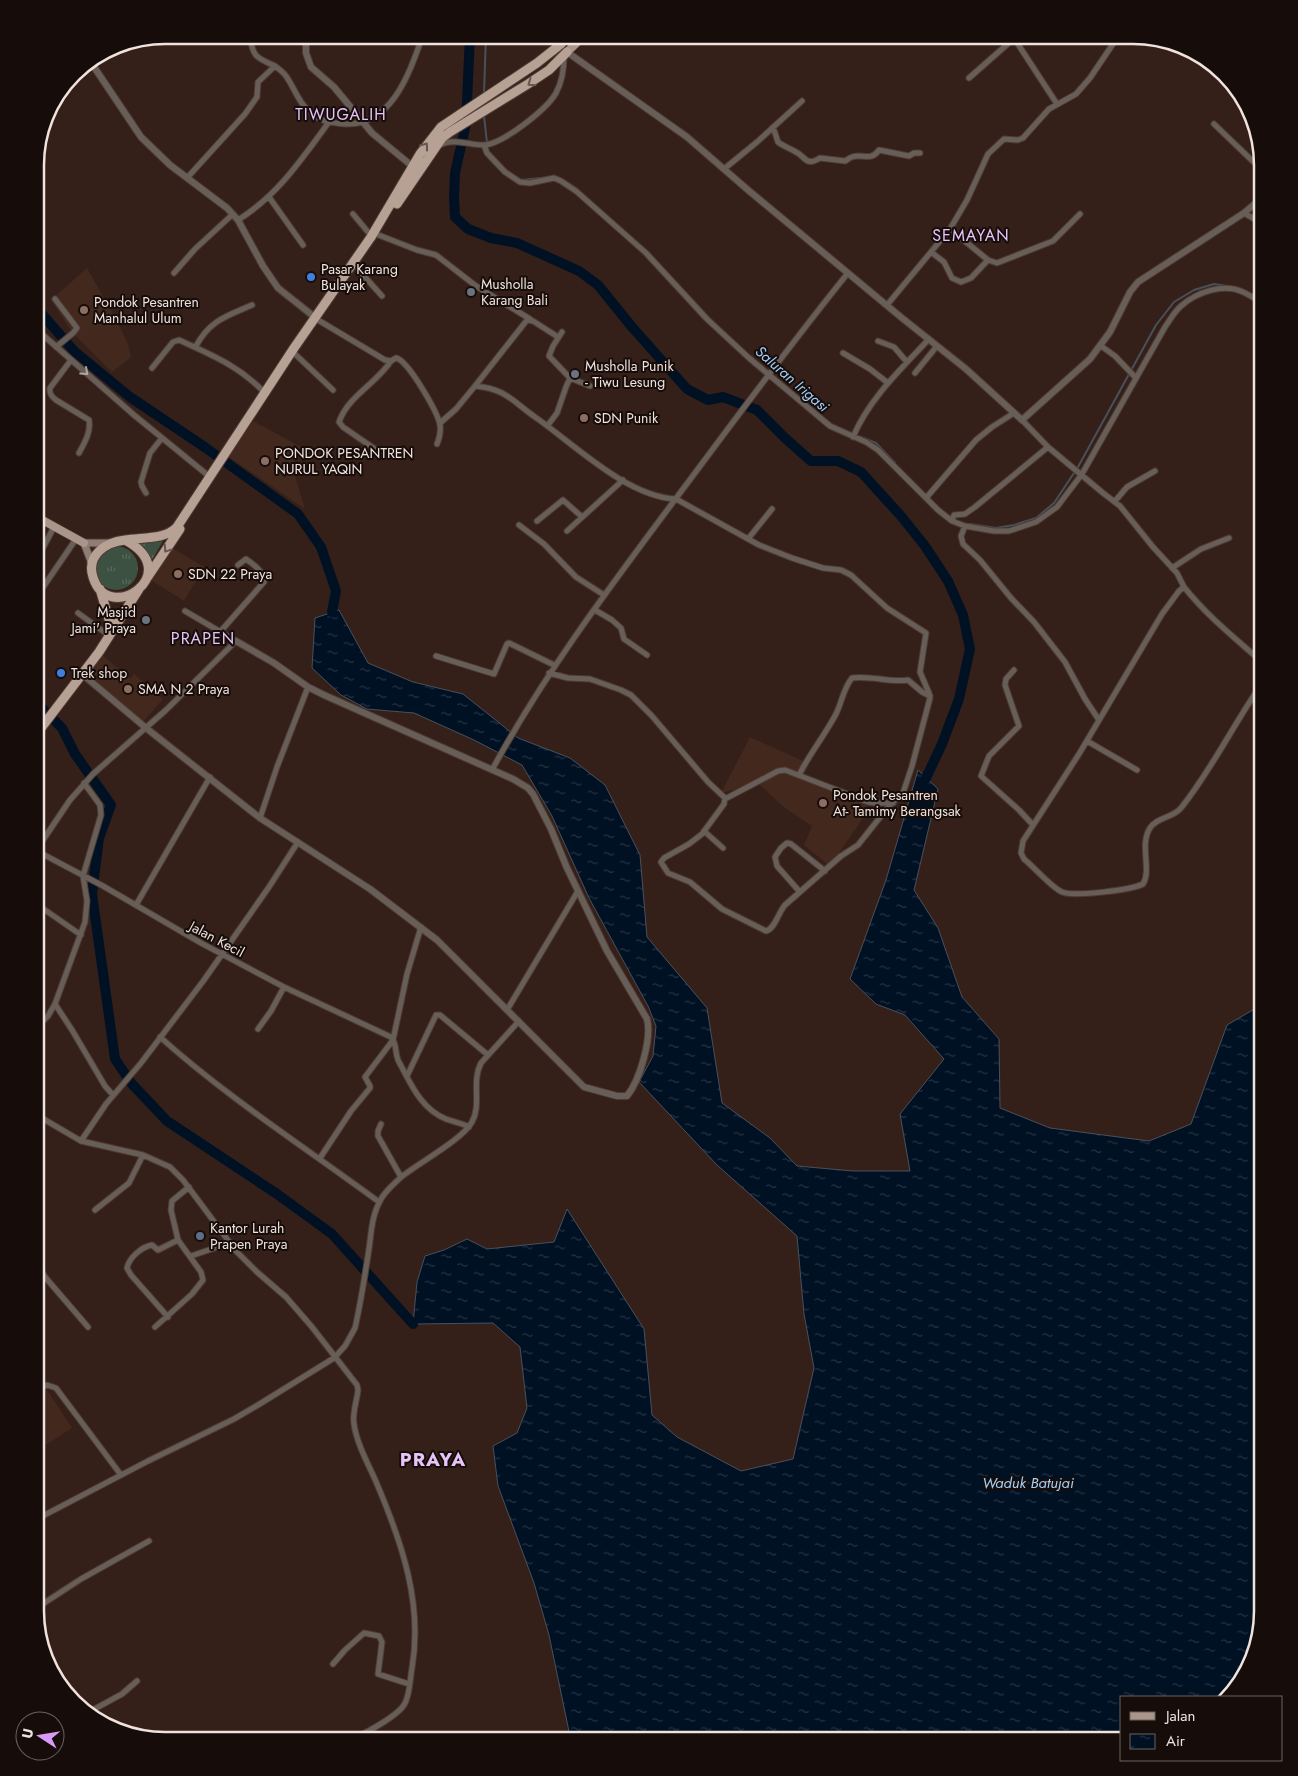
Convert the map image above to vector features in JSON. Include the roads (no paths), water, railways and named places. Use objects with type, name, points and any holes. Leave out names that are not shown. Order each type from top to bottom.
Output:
[{"type":"highway","points":[[100,589],[109,595],[120,597],[130,595],[145,583],[266,394],[448,127],[561,44]]},
{"type":"highway","points":[[229,450],[355,266],[394,201],[412,166],[434,134],[490,108],[549,70],[565,53]]},
{"type":"highway","points":[[52,711],[107,634],[110,623],[100,589],[92,575],[92,567],[97,553],[109,544],[125,540],[164,536],[174,531],[217,468]]},
{"type":"highway","points":[[125,540],[139,549],[145,558],[148,567],[147,578]]},
{"type":"highway","points":[[44,720],[99,652],[139,589]]},
{"type":"main road","points":[[565,53],[575,44]]},
{"type":"main road","points":[[44,521],[84,543],[109,544]]},
{"type":"main road","points":[[84,543],[90,556],[92,567]]},
{"type":"street","points":[[251,44],[255,56],[275,66],[287,78],[305,108],[315,116],[329,122],[348,124],[362,121],[385,109],[393,100],[406,77],[419,44]]},
{"type":"street","points":[[306,44],[306,54],[311,67],[334,87],[372,133],[412,166]]},
{"type":"street","points":[[969,78],[1006,44]]},
{"type":"street","points":[[1020,44],[1057,104]]},
{"type":"street","points":[[886,305],[950,229],[989,152],[1004,139],[1018,140],[1023,138],[1042,116],[1057,104],[1071,98],[1087,82],[1114,44]]},
{"type":"street","points":[[432,152],[444,143],[485,145],[497,142],[513,132],[540,111],[556,94],[561,80],[565,53],[688,137],[748,190],[966,369],[1022,420],[1048,447],[1081,473],[1102,493],[1115,501],[1179,575],[1184,587],[1195,601],[1227,633],[1254,656]]},
{"type":"street","points":[[187,178],[250,107],[257,97],[258,82],[275,66]]},
{"type":"street","points":[[94,67],[141,137],[238,220],[263,266],[277,287],[317,319],[385,360],[401,359],[423,390],[440,423],[437,444]]},
{"type":"street","points":[[724,169],[802,101]]},
{"type":"street","points":[[238,220],[270,197],[329,122]]},
{"type":"street","points":[[1214,124],[1254,162]]},
{"type":"street","points":[[773,127],[778,142],[799,153],[809,162],[815,162],[820,158],[845,162],[852,156],[871,157],[879,150],[909,156],[914,153],[920,153]]},
{"type":"street","points":[[485,145],[487,153],[505,172],[520,182],[530,183],[554,178],[576,191],[646,253],[707,319],[824,422],[854,435],[878,450],[926,498],[965,526],[994,531],[1019,528],[1036,522],[1058,507],[1081,473],[1173,315],[1187,302],[1208,291],[1223,289],[1244,292],[1254,298]]},
{"type":"street","points":[[270,197],[303,245]]},
{"type":"street","points":[[1022,420],[1090,359],[1101,346],[1119,316],[1130,292],[1138,282],[1254,204]]},
{"type":"street","points":[[1244,212],[1254,218]]},
{"type":"street","points":[[174,273],[195,248],[233,214]]},
{"type":"street","points":[[353,214],[373,237],[436,255],[476,286],[558,337]]},
{"type":"street","points":[[950,229],[988,260],[999,263],[1053,241],[1080,214]]},
{"type":"street","points":[[932,252],[944,262],[952,278],[961,282],[971,278],[988,260]]},
{"type":"street","points":[[355,266],[382,296]]},
{"type":"street","points":[[492,770],[549,673],[604,596],[738,414],[848,273]]},
{"type":"street","points":[[55,299],[76,326],[75,331],[56,347]]},
{"type":"street","points":[[196,346],[203,335],[220,318],[252,305]]},
{"type":"street","points":[[440,423],[456,409],[527,320],[530,319]]},
{"type":"street","points":[[562,332],[550,356],[570,378],[590,386]]},
{"type":"street","points":[[44,336],[210,477]]},
{"type":"street","points":[[152,368],[173,342],[177,340],[196,346],[240,371],[254,381],[266,394]]},
{"type":"street","points":[[854,435],[867,411],[888,383],[929,340]]},
{"type":"street","points":[[878,341],[895,348],[907,362]]},
{"type":"street","points":[[915,373],[937,346]]},
{"type":"street","points":[[1101,346],[1115,356],[1136,378]]},
{"type":"street","points":[[843,353],[870,369],[888,383]]},
{"type":"street","points":[[295,354],[333,390]]},
{"type":"street","points":[[71,360],[50,388],[50,392],[51,396],[56,400],[89,420],[88,434],[80,452]]},
{"type":"street","points":[[385,456],[343,428],[339,422],[342,415],[357,396],[384,370],[391,360]]},
{"type":"street","points":[[548,425],[559,409],[570,378]]},
{"type":"street","points":[[475,386],[492,388],[502,392],[601,466],[623,480],[665,499],[676,499],[748,538],[792,558],[823,568],[840,570],[850,575],[887,608],[925,632],[920,672],[930,696],[909,777],[901,795],[860,843],[841,856],[785,905],[768,931],[763,931],[727,912],[690,882],[668,873],[661,862],[664,858],[688,844],[704,831],[724,804],[725,799],[781,770],[799,774],[868,802],[893,803]]},
{"type":"street","points":[[926,498],[976,440],[1014,413]]},
{"type":"street","points":[[146,493],[141,482],[150,453],[162,438]]},
{"type":"street","points":[[953,519],[975,507],[1048,447]]},
{"type":"street","points":[[1115,501],[1127,487],[1155,471]]},
{"type":"street","points":[[566,531],[623,480]]},
{"type":"street","points":[[537,521],[563,500],[582,517]]},
{"type":"street","points":[[748,538],[772,509]]},
{"type":"street","points":[[519,525],[544,544],[576,577],[604,596]]},
{"type":"street","points":[[965,526],[961,536],[963,544],[980,560],[1060,655],[1099,720]]},
{"type":"street","points":[[44,546],[54,527]]},
{"type":"street","points":[[44,586],[76,538]]},
{"type":"street","points":[[1172,568],[1201,549],[1229,538]]},
{"type":"street","points":[[220,632],[264,582],[264,577],[259,569],[246,559],[238,565]]},
{"type":"street","points":[[1184,587],[1180,589],[1162,614],[1087,741],[1023,841],[1021,855],[1061,891],[1066,893],[1096,893],[1142,884],[1146,878],[1145,852],[1149,830],[1154,823],[1180,810],[1206,776],[1254,695]]},
{"type":"street","points":[[82,674],[146,728],[260,818],[370,889],[437,940],[586,1088],[626,1097],[633,1089],[642,1061],[649,1028],[648,1022],[644,1011],[607,951],[532,791],[522,784],[492,770],[308,687],[274,663],[185,610]]},
{"type":"street","points":[[595,610],[612,620],[620,628],[624,639],[647,654]]},
{"type":"street","points":[[78,613],[107,634]]},
{"type":"street","points":[[44,838],[70,800],[86,781],[188,690],[236,641]]},
{"type":"street","points":[[436,656],[493,674],[508,643],[554,666]]},
{"type":"street","points":[[1014,670],[1006,679],[1005,685],[1019,725],[989,756],[981,776],[1033,825]]},
{"type":"street","points":[[549,673],[568,678],[590,679],[631,695],[725,799]]},
{"type":"street","points":[[799,774],[813,748],[835,715],[843,693],[852,678],[908,680],[930,696]]},
{"type":"street","points":[[260,818],[274,774],[308,687]]},
{"type":"street","points":[[1087,741],[1137,770]]},
{"type":"street","points":[[136,905],[210,777]]},
{"type":"street","points":[[44,1021],[55,1004],[81,935],[87,907],[86,877],[101,812],[98,801],[86,781]]},
{"type":"street","points":[[704,831],[723,848]]},
{"type":"street","points":[[81,1141],[94,1120],[160,1038],[223,954],[298,842]]},
{"type":"street","points":[[800,892],[777,866],[775,857],[780,848],[787,843],[791,844],[825,871]]},
{"type":"street","name":"Jalan Kecil","points":[[44,855],[103,886],[174,929],[284,987],[393,1039]]},
{"type":"street","points":[[507,1010],[578,891]]},
{"type":"street","points":[[44,909],[81,935]]},
{"type":"street","points":[[320,1158],[351,1111],[370,1088],[365,1077],[393,1039],[410,962],[421,927]]},
{"type":"street","points":[[258,1029],[276,1003],[284,987]]},
{"type":"street","points":[[55,1004],[113,1096]]},
{"type":"street","points":[[407,1076],[436,1015],[440,1015],[488,1055]]},
{"type":"street","points":[[44,1515],[234,1419],[334,1358],[353,1333],[379,1202],[401,1177],[454,1140],[469,1126],[476,1113],[477,1071],[481,1063],[519,1021]]},
{"type":"street","points":[[160,1038],[228,1093],[379,1202]]},
{"type":"street","points":[[393,1039],[396,1045],[397,1058],[422,1102],[444,1119],[469,1126]]},
{"type":"street","points":[[44,1119],[81,1141],[143,1155],[170,1167],[189,1188],[229,1243],[257,1272],[286,1297],[312,1327],[357,1386],[354,1426],[396,1532],[410,1578],[416,1638],[405,1703],[392,1716],[367,1732]]},
{"type":"street","points":[[381,1124],[378,1136],[401,1177]]},
{"type":"street","points":[[95,1210],[129,1183],[143,1155]]},
{"type":"street","points":[[154,1327],[168,1317],[192,1294],[203,1280],[201,1272],[191,1256],[178,1240],[171,1206],[174,1199],[189,1188]]},
{"type":"street","points":[[168,1317],[127,1268],[133,1256],[148,1245],[152,1245],[158,1250],[178,1240]]},
{"type":"street","points":[[191,1256],[229,1243]]},
{"type":"street","points":[[44,1275],[88,1327]]},
{"type":"street","points":[[44,1386],[47,1385],[56,1388],[121,1475]]},
{"type":"street","points":[[44,1602],[149,1541]]},
{"type":"street","points":[[333,1664],[364,1632],[369,1633],[379,1636],[382,1642],[378,1674],[409,1684]]},
{"type":"street","points":[[94,1709],[122,1694],[137,1681]]},
{"type":"water","name":"Waduk Batujai","points":[[339,610],[368,663],[413,682],[463,694],[518,738],[570,758],[605,785],[640,855],[647,937],[707,1008],[722,1103],[770,1138],[797,1166],[853,1171],[910,1171],[900,1114],[944,1059],[905,1015],[876,1004],[850,979],[886,880],[918,770],[938,789],[914,890],[938,928],[962,997],[999,1039],[1000,1108],[1050,1128],[1149,1141],[1191,1124],[1227,1025],[1254,1009],[1254,1611],[1250,1643],[1245,1658],[1238,1672],[1220,1696],[1120,1696],[1120,1732],[569,1732],[549,1635],[534,1583],[498,1486],[493,1446],[517,1433],[527,1408],[520,1347],[493,1323],[413,1324],[417,1282],[425,1256],[444,1250],[467,1239],[487,1249],[554,1242],[567,1209],[644,1329],[652,1415],[677,1437],[741,1471],[793,1459],[814,1368],[804,1314],[797,1236],[717,1165],[639,1082],[653,1056],[656,1026],[648,1006],[589,898],[552,816],[522,765],[474,740],[414,713],[367,709],[341,695],[312,668],[315,618]]},
{"type":"waterway","points":[[470,44],[466,124],[455,173],[455,217],[468,229],[491,238],[517,243],[579,271],[598,285],[687,389],[708,400],[723,397],[757,410],[811,461],[838,461],[861,472],[925,546],[948,581],[963,615],[970,649],[959,699],[942,744],[926,778]]},
{"type":"waterway","name":"Saluran Irigasi","points":[[484,93],[486,44]]},
{"type":"waterway","name":"Saluran Irigasi","points":[[484,116],[487,143]]},
{"type":"waterway","name":"Saluran Irigasi","points":[[521,180],[551,177]]},
{"type":"waterway","name":"Saluran Irigasi","points":[[970,524],[996,528],[1014,525],[1036,518],[1054,503],[1078,467],[1156,325],[1174,302],[1194,290],[1214,284],[1227,286]]},
{"type":"waterway","points":[[44,316],[74,351],[130,397],[206,448],[298,514],[321,547],[336,591],[332,612]]},
{"type":"waterway","name":"Saluran Irigasi","points":[[861,437],[876,443],[895,463]]},
{"type":"waterway","points":[[44,710],[62,728],[75,754],[111,805],[99,838],[92,894],[115,1059],[132,1084],[167,1121],[277,1194],[332,1234],[413,1324]]},
{"type":"place","name":"Pasar Karang Bulayak","points":[[311,277]]},
{"type":"place","name":"Musholla Karang Bali","points":[[471,292]]},
{"type":"place","name":"Pondok Pesantren Manhalul Ulum","points":[[84,310]]},
{"type":"place","name":"Musholla Punik - Tiwu Lesung","points":[[575,374]]},
{"type":"place","name":"SDN Punik","points":[[584,418]]},
{"type":"place","name":"PONDOK PESANTREN NURUL YAQIN","points":[[265,461]]},
{"type":"place","name":"SDN 22 Praya","points":[[178,574]]},
{"type":"place","name":"Masjid Jami' Praya","points":[[146,620]]},
{"type":"place","name":"Trek shop","points":[[61,673]]},
{"type":"place","name":"SMA N 2 Praya","points":[[128,689]]},
{"type":"place","name":"Pondok Pesantren At- Tamimy Berangsak","points":[[823,803]]},
{"type":"place","name":"Kantor Lurah Prapen Praya","points":[[200,1236]]},
{"type":"district","name":"TIWUGALIH","points":[[341,114]]},
{"type":"district","name":"SEMAYAN","points":[[971,235]]},
{"type":"district","name":"PRAPEN","points":[[203,638]]},
{"type":"district","name":"PRAYA","points":[[433,1459]]}]
